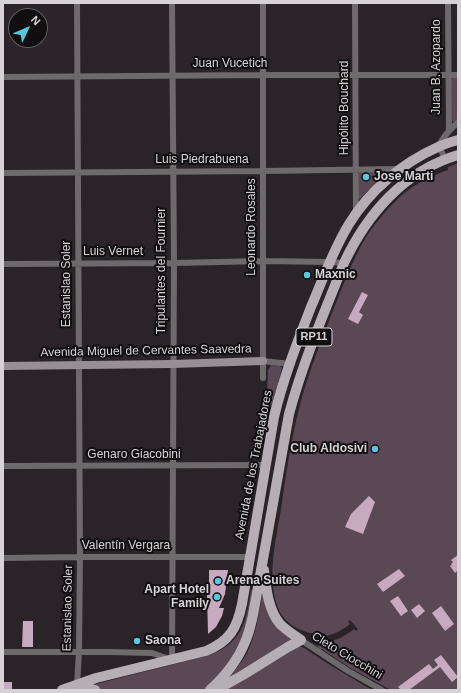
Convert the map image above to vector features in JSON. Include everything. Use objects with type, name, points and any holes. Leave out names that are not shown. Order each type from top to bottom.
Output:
[{"type":"main road","name":"Avenida de los Trabajadores","points":[[62,690],[96,678],[206,651],[219,644],[234,630],[240,615],[274,417],[279,396],[330,262],[342,236],[356,213],[378,189],[401,169],[413,161],[439,146],[458,140]]},
{"type":"main road","name":"Avenida de los Trabajadores","points":[[210,690],[226,673],[240,653],[245,642],[253,615],[289,414],[309,351],[350,250],[363,227],[391,195],[426,169],[445,159],[458,155]]},
{"type":"main road","points":[[216,690],[301,640],[279,623],[272,610],[267,593],[263,558]]},
{"type":"main road","points":[[77,685],[95,690]]},
{"type":"street","name":"Estanislao Soler","points":[[77,3],[80,557],[79,652],[77,685]]},
{"type":"street","name":"Tripulantes del Fournier","points":[[172,3],[174,263],[172,660]]},
{"type":"street","name":"Leonardo Rosales","points":[[263,3],[263,378]]},
{"type":"street","name":"Hipólito Bouchard","points":[[355,3],[356,213]]},
{"type":"street","name":"Juan B. Azopardo","points":[[448,3],[449,131]]},
{"type":"street","name":"Juan Vucetich","points":[[3,76],[458,75]]},
{"type":"street","points":[[445,159],[439,146],[449,131],[458,122]]},
{"type":"street","name":"Luis Piedrabuena","points":[[3,173],[401,169]]},
{"type":"street","name":"Luis Vernet","points":[[3,264],[263,261],[344,263]]},
{"type":"street","name":"Avenida Miguel de Cervantes Saavedra","points":[[3,366],[173,364],[263,361],[290,364]]},
{"type":"street","name":"Genaro Giacobini","points":[[3,466],[266,465]]},
{"type":"street","name":"Valentín Vergara","points":[[3,558],[173,556],[250,557]]},
{"type":"street","name":"Cleto Ciocchini","points":[[301,640],[348,671],[382,690]]},
{"type":"street","points":[[3,652],[152,653],[172,660]]},
{"type":"shaded area","points":[[458,78],[458,119],[453,122],[451,79]]},
{"type":"shaded area","name":"Club Aldosivi","points":[[458,163],[458,690],[391,690],[350,668],[322,649],[320,650],[317,645],[319,642],[338,639],[354,629],[356,631],[358,629],[350,620],[348,622],[350,624],[343,629],[322,637],[322,634],[307,632],[294,627],[284,618],[277,605],[274,593],[273,557],[291,444],[303,393],[320,344],[353,261],[368,234],[404,193],[419,183],[448,170],[448,167]]},
{"type":"shaded area","points":[[359,171],[385,173],[358,201]]},
{"type":"shaded area","points":[[271,365],[280,366],[282,368],[271,408],[269,407],[272,393],[267,392],[268,370]]},
{"type":"shaded area","points":[[251,590],[248,616],[238,648],[220,673],[204,690],[102,690],[88,686],[207,656],[219,651],[235,639],[240,631],[247,613]]},
{"type":"shaded area","points":[[263,593],[295,641],[230,678],[245,656],[253,639]]},
{"type":"shaded area","points":[[299,646],[372,690],[223,690]]},
{"type":"building","points":[[362,292],[368,295],[359,312],[363,315],[358,324],[348,319]]},
{"type":"building","points":[[369,496],[375,502],[363,534],[345,527],[351,514]]},
{"type":"building","points":[[458,555],[458,572],[457,571],[455,573],[450,566],[453,562],[451,560]]},
{"type":"building","points":[[399,569],[405,576],[383,592],[377,584]]},
{"type":"building","points":[[209,570],[228,570],[225,594],[219,608],[224,608],[222,616],[216,627],[208,634],[207,594],[209,594]]},
{"type":"building","points":[[398,596],[408,611],[401,616],[390,601]]},
{"type":"building","points":[[419,604],[425,611],[417,618],[411,610]]},
{"type":"building","points":[[441,606],[454,624],[445,631],[432,613]]},
{"type":"building","points":[[23,621],[33,621],[33,647],[22,647]]},
{"type":"building","points":[[441,655],[458,677],[452,682],[440,667],[409,690],[401,690],[398,687],[429,664],[433,669],[438,665],[434,660]]},
{"type":"building","points":[[3,682],[12,682],[12,690],[3,690]]},
{"type":"place","name":"Jose Marti","points":[[366,177]]},
{"type":"place","name":"Maxnic","points":[[307,275]]},
{"type":"place","name":"Club Aldosivi","points":[[375,449]]},
{"type":"place","name":"Arena Suites","points":[[218,581]]},
{"type":"place","name":"Apart Hotel Family","points":[[217,597]]},
{"type":"place","name":"Saona","points":[[137,641]]}]
